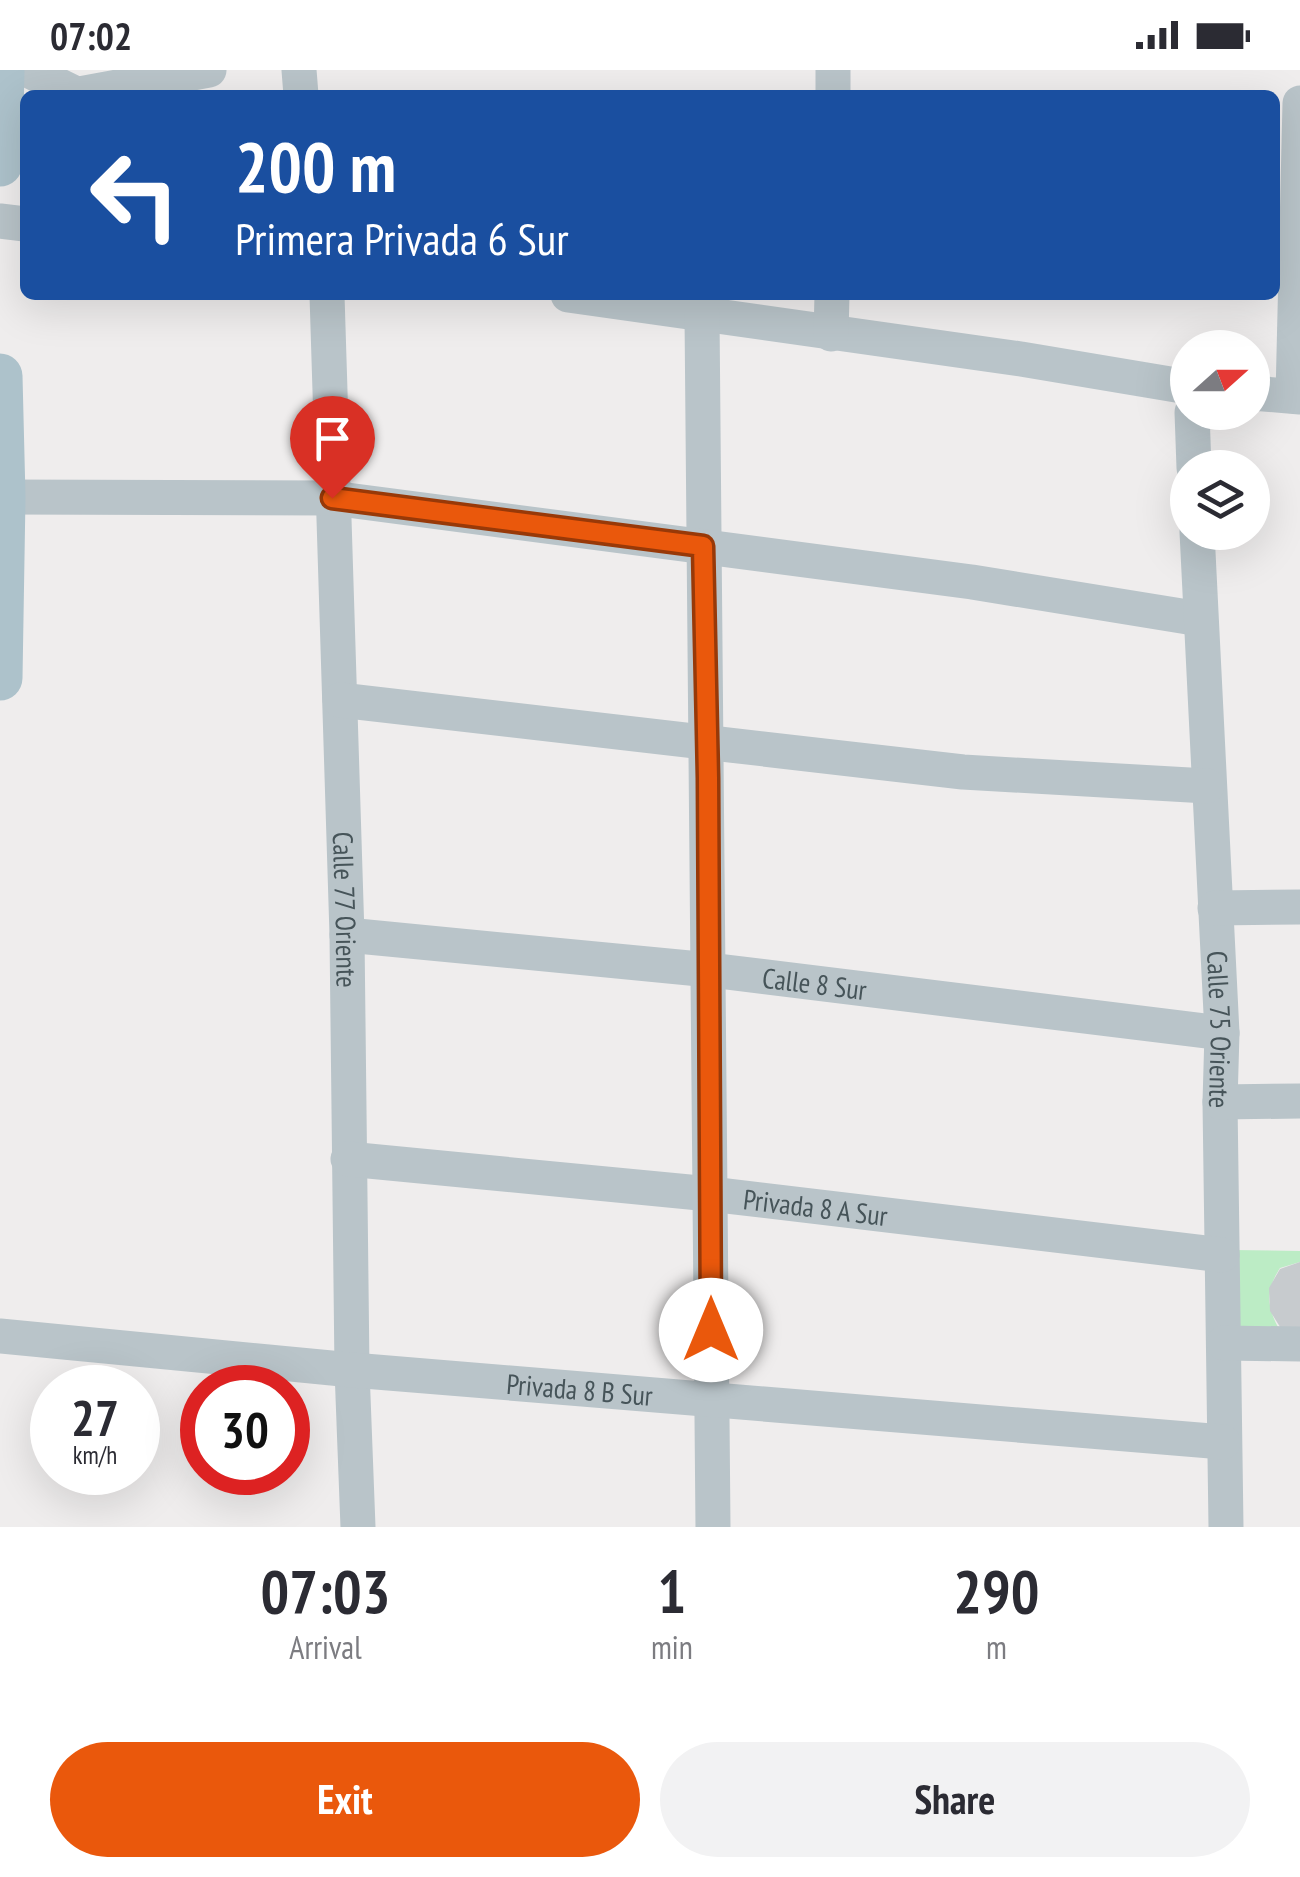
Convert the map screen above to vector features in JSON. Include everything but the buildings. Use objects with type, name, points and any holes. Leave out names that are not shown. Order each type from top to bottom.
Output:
[{"type":"main road","points":[[2,70],[9,135]]},
{"type":"main road","points":[[0,376],[0,678]]},
{"type":"street","points":[[28,70],[67,90]]},
{"type":"street","points":[[97,90],[209,70]]},
{"type":"street","points":[[1270,395],[1297,397],[1286,191],[1300,103]]},
{"type":"street","name":"Calle 77 Oriente","points":[[327,300],[347,935],[348,1158],[358,1527]]},
{"type":"street","points":[[602,300],[1170,384]]},
{"type":"street","points":[[831,334],[832,300]]},
{"type":"street","points":[[702,315],[713,1527]]},
{"type":"street","points":[[2,498],[332,498],[972,582],[1200,620]]},
{"type":"street","name":"Calle 75 Oriente","points":[[1197,550],[1222,1033],[1226,1527]]},
{"type":"street","points":[[340,700],[963,772],[1207,786]]},
{"type":"street","points":[[1216,908],[1300,907]]},
{"type":"street","name":"Calle 8 Sur","points":[[347,935],[710,970],[1222,1033]]},
{"type":"street","points":[[1220,1102],[1300,1101]]},
{"type":"street","name":"Privada 8 A Sur","points":[[348,1158],[710,1194],[1222,1255]]},
{"type":"street","name":"Privada 8 B Sur","points":[[0,1336],[974,1424],[1223,1442]]},
{"type":"street","points":[[1224,1343],[1300,1344]]},
{"type":"green space","points":[[1232,1250],[1300,1251],[1300,1262],[1280,1268],[1272,1283],[1270,1305],[1279,1329],[1232,1328]]},
{"type":"route","points":[[332,498],[703,546],[711,1330]]}]
